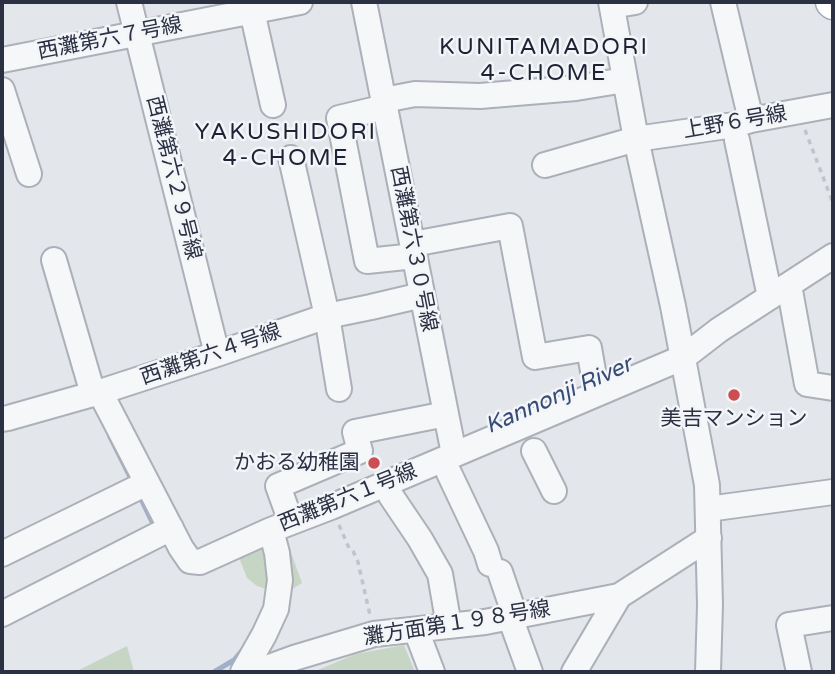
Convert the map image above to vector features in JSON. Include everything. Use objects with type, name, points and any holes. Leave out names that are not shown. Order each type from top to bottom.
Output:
[{"type":"street","name":"西灘第六２９号線","points":[[129,2],[217,354]]},
{"type":"street","name":"西灘第六７号線","points":[[2,60],[300,2]]},
{"type":"street","name":"西灘第六３０号線","points":[[364,2],[446,414],[452,463],[495,568],[530,672]]},
{"type":"street","points":[[723,2],[744,130],[807,384],[833,388]]},
{"type":"street","points":[[620,3],[625,80],[684,358],[707,485],[710,605],[708,672]]},
{"type":"street","points":[[251,11],[273,105]]},
{"type":"street","points":[[597,394],[589,348],[535,357],[510,226],[367,261],[340,118],[415,94],[494,95],[576,88],[625,80]]},
{"type":"street","points":[[2,90],[29,174]]},
{"type":"street","name":"上野６号線","points":[[545,165],[636,139],[734,125],[744,130],[797,111],[833,105]]},
{"type":"street","points":[[291,158],[327,316],[339,389]]},
{"type":"street","name":"西灘第六１号線","points":[[54,260],[96,393],[181,548],[190,561],[200,562],[281,526],[385,490],[452,463],[597,394],[684,358],[719,330],[785,294],[833,256]]},
{"type":"street","name":"西灘第六４号線","points":[[4,412],[96,393],[327,316],[422,295]]},
{"type":"street","points":[[243,672],[276,609],[280,580],[277,554],[281,526],[278,486],[360,451],[355,432],[446,414]]},
{"type":"street","points":[[534,451],[554,491]]},
{"type":"street","points":[[2,554],[147,483]]},
{"type":"street","points":[[385,490],[404,534]]},
{"type":"street","points":[[385,490],[420,538],[440,574],[449,626]]},
{"type":"street","points":[[708,509],[833,492]]},
{"type":"street","points":[[2,614],[171,528]]},
{"type":"street","points":[[575,672],[619,596],[709,538]]},
{"type":"street","name":"灘方面第１９８号線","points":[[256,672],[374,634],[512,617],[619,596]]},
{"type":"street","points":[[799,672],[789,625],[833,618]]},
{"type":"street","points":[[416,630],[432,672]]},
{"type":"path","points":[[797,111],[833,203]]},
{"type":"path","points":[[335,517],[348,548],[353,551],[358,562],[374,634]]},
{"type":"green space","points":[[284,533],[302,583],[284,594]]},
{"type":"green space","points":[[268,540],[274,592],[257,586],[247,578],[239,554]]},
{"type":"green space","points":[[404,645],[415,672],[313,672],[356,654]]},
{"type":"green space","points":[[127,646],[134,672],[75,672]]},
{"type":"waterway","points":[[110,437],[132,481]]},
{"type":"waterway","points":[[138,493],[154,526]]},
{"type":"waterway","name":"Kannonji River","points":[[214,672],[234,660],[244,648]]},
{"type":"place","name":"美吉マンション","points":[[734,395]]},
{"type":"place","name":"かおる幼稚園","points":[[374,463]]},
{"type":"district","name":"KUNITAMADORI 4-CHOME","points":[[544,61]]},
{"type":"district","name":"YAKUSHIDORI 4-CHOME","points":[[286,146]]}]
